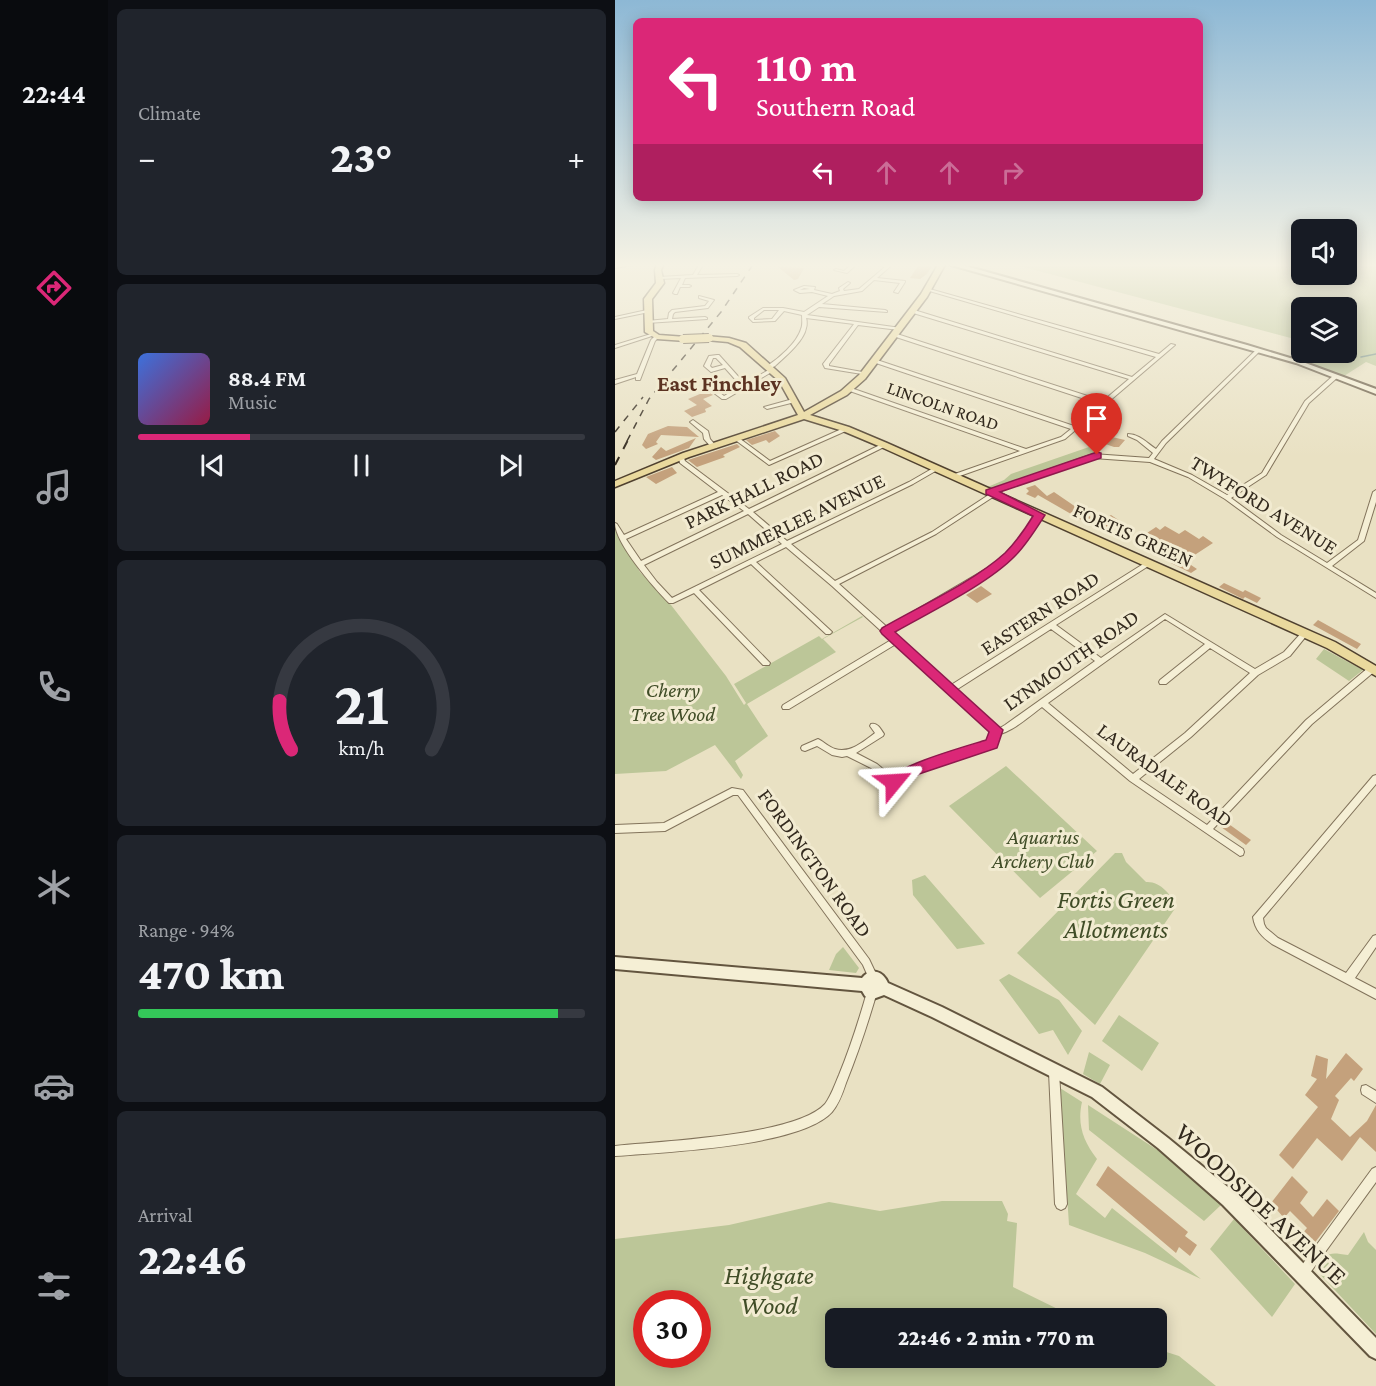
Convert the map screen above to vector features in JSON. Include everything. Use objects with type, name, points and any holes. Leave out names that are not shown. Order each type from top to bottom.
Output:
[{"type":"main road","points":[[651,328],[653,335],[683,339],[729,340],[743,345],[782,380],[804,416]]},
{"type":"main road","points":[[615,484],[668,463],[804,416],[849,388],[865,374],[900,328]]},
{"type":"main road","name":"FORTIS GREEN","points":[[804,416],[884,444],[1305,633],[1338,649],[1374,671]]},
{"type":"main road","points":[[615,489],[636,477]]},
{"type":"street","points":[[712,389],[724,398],[744,386],[776,364],[804,328]]},
{"type":"street","points":[[853,328],[826,364],[827,367],[865,374]]},
{"type":"street","points":[[878,328],[897,332],[1104,403]]},
{"type":"street","points":[[966,328],[1133,379]]},
{"type":"street","points":[[1061,328],[1159,356]]},
{"type":"street","points":[[1178,328],[1259,350],[1376,392]]},
{"type":"street","points":[[615,345],[633,338],[653,335]]},
{"type":"street","points":[[615,345],[653,335]]},
{"type":"street","points":[[615,382],[638,377],[653,335]]},
{"type":"street","points":[[954,476],[1063,438],[1173,345]]},
{"type":"street","points":[[1151,460],[1164,442],[1259,350]]},
{"type":"street","points":[[875,361],[1074,428]]},
{"type":"street","points":[[726,366],[744,386]]},
{"type":"street","points":[[1227,498],[1264,474],[1307,402],[1336,376]]},
{"type":"street","name":"LINCOLN ROAD","points":[[849,388],[1027,451]]},
{"type":"street","points":[[767,407],[793,401]]},
{"type":"street","points":[[693,422],[706,432],[707,439],[714,447]]},
{"type":"street","points":[[737,439],[769,463],[846,429]]},
{"type":"street","points":[[1130,435],[1156,452]]},
{"type":"street","name":"PARK HALL ROAD","points":[[639,565],[884,444]]},
{"type":"street","name":"TWYFORD AVENUE","points":[[834,584],[934,533],[992,493],[1093,456],[1151,460],[1190,476],[1227,498],[1279,536],[1376,596]]},
{"type":"street","points":[[685,459],[834,584],[996,730]]},
{"type":"street","name":"SUMMERLEE AVENUE","points":[[639,565],[651,582],[671,601],[937,468]]},
{"type":"street","points":[[622,538],[723,492]]},
{"type":"street","points":[[1329,566],[1361,541],[1376,492]]},
{"type":"street","points":[[886,631],[998,565],[1024,538],[1040,515]]},
{"type":"street","points":[[615,525],[639,565]]},
{"type":"street","points":[[753,562],[828,632]]},
{"type":"street","name":"EASTERN ROAD","points":[[950,690],[1147,563]]},
{"type":"street","points":[[695,590],[766,663]]},
{"type":"street","name":"LYNMOUTH ROAD","points":[[850,754],[874,766],[894,782],[914,770],[992,744],[996,730],[1003,730],[1165,616],[1210,644]]},
{"type":"street","points":[[1052,626],[1100,662]]},
{"type":"street","points":[[1133,779],[1188,735],[1255,673],[1287,654],[1305,633]]},
{"type":"street","points":[[786,707],[896,640]]},
{"type":"street","points":[[1163,682],[1210,644],[1255,673]]},
{"type":"street","points":[[1208,829],[1309,722],[1374,671]]},
{"type":"street","name":"LAURADALE ROAD","points":[[1043,703],[1133,779],[1240,852]]},
{"type":"street","points":[[805,748],[818,742],[828,751],[842,756],[850,754],[880,734],[874,726]]},
{"type":"street","points":[[1376,778],[1259,913],[1258,924],[1275,941],[1376,994]]},
{"type":"street","name":"FORDINGTON ROAD","points":[[615,829],[665,827],[732,791],[740,792],[866,962],[873,986]]},
{"type":"street","points":[[1348,979],[1376,939]]},
{"type":"street","name":"WOODSIDE AVENUE","points":[[615,963],[873,986],[937,1012],[1054,1072],[1078,1081],[1097,1092],[1163,1143],[1229,1199],[1376,1350]]},
{"type":"street","points":[[615,1151],[774,1134],[813,1120],[828,1108],[842,1079],[873,986]]},
{"type":"street","points":[[1054,1072],[1061,1204]]},
{"type":"street","points":[[1366,1090],[1376,1098]]},
{"type":"street","points":[[1303,1273],[1376,1173]]},
{"type":"green space","points":[[1252,328],[1291,328],[1291,338]]},
{"type":"green space","points":[[1357,328],[1376,328],[1376,366],[1366,362],[1344,376],[1309,363],[1357,363]]},
{"type":"green space","points":[[1089,447],[1094,452],[1093,456],[990,492],[983,489],[1004,480],[1011,474]]},
{"type":"green space","name":"Cherry Tree Wood","points":[[615,528],[640,572],[671,605],[726,676],[744,705],[746,703],[734,684],[819,636],[822,639],[863,617],[823,639],[836,652],[747,704],[768,736],[735,761],[743,775],[741,779],[715,745],[666,771],[615,774]]},
{"type":"green space","points":[[1324,649],[1363,670],[1349,681],[1316,659]]},
{"type":"green space","name":"Aquarius Archery Club","points":[[1006,766],[1097,851],[1040,898],[949,806]]},
{"type":"green space","name":"Fortis Green Allotments","points":[[1115,853],[1122,853],[1126,862],[1146,882],[1156,884],[1165,890],[1176,907],[1095,1025],[1017,953]]},
{"type":"green space","points":[[925,875],[985,944],[957,949],[913,895],[912,880]]},
{"type":"green space","points":[[843,947],[859,968],[856,973],[829,970],[836,954]]},
{"type":"green space","points":[[1009,974],[1059,1000],[1082,1031],[1068,1055],[1053,1030],[1039,1034],[999,980]]},
{"type":"green space","points":[[1119,1015],[1159,1043],[1142,1071],[1102,1041]]},
{"type":"green space","points":[[1089,1052],[1110,1065],[1100,1084],[1083,1074]]},
{"type":"green space","points":[[1060,1088],[1082,1102],[1080,1118],[1082,1132],[1097,1159],[1076,1194],[1105,1218],[1112,1208],[1201,1279],[1145,1253],[1069,1225]]},
{"type":"green space","points":[[1088,1105],[1159,1151],[1221,1205],[1204,1221],[1089,1130]]},
{"type":"green space","name":"Highgate Wood","points":[[942,1201],[1002,1201],[1008,1214],[1007,1221],[1017,1223],[1013,1287],[1056,1308],[825,1308],[825,1368],[1167,1368],[1167,1352],[1179,1356],[1216,1386],[615,1386],[615,1239],[729,1225],[829,1202],[880,1211]]},
{"type":"green space","points":[[1234,1219],[1295,1284],[1272,1317],[1210,1249]]},
{"type":"green space","points":[[1364,1232],[1368,1242],[1376,1250],[1376,1334],[1316,1270],[1329,1255],[1348,1255]]},
{"type":"building","points":[[707,391],[713,395],[703,399],[712,406],[705,409],[706,412],[692,417],[684,411],[697,405],[688,399]]},
{"type":"building","points":[[668,426],[687,427],[699,437],[661,435],[656,442],[658,444],[646,449],[642,445],[648,434]]},
{"type":"building","points":[[775,431],[780,436],[769,443],[766,440],[752,445],[746,440]]},
{"type":"building","points":[[1093,432],[1125,440],[1119,447],[1114,447],[1088,438]]},
{"type":"building","points":[[696,438],[689,448],[656,460],[652,457],[661,447],[666,451]]},
{"type":"building","points":[[737,444],[740,447],[723,455],[725,457],[697,467],[688,460]]},
{"type":"building","points":[[672,467],[677,473],[656,484],[646,477]]},
{"type":"building","points":[[1035,485],[1047,496],[1054,492],[1092,518],[1085,522],[1038,495],[1035,498],[1026,494],[1029,491],[1026,488]]},
{"type":"building","points":[[1111,515],[1120,521],[1103,528],[1093,521],[1102,516],[1106,518]]},
{"type":"building","points":[[1165,526],[1179,534],[1185,530],[1199,539],[1203,536],[1213,543],[1187,560],[1197,569],[1191,573],[1171,563],[1181,557],[1147,533],[1156,527],[1160,530]]},
{"type":"building","points":[[1224,583],[1261,598],[1257,603],[1245,597],[1243,599],[1219,587]]},
{"type":"building","points":[[981,586],[992,594],[977,603],[966,595]]},
{"type":"building","points":[[1318,620],[1361,644],[1357,649],[1313,625]]},
{"type":"building","points":[[1226,822],[1251,840],[1246,845],[1221,827]]},
{"type":"building","points":[[1346,1053],[1363,1069],[1354,1081],[1351,1078],[1335,1096],[1339,1100],[1331,1119],[1350,1137],[1367,1121],[1376,1105],[1376,1152],[1360,1137],[1342,1161],[1317,1138],[1293,1169],[1279,1155],[1318,1107],[1305,1095],[1317,1079],[1311,1076],[1316,1055],[1328,1059],[1326,1079]]},
{"type":"building","points":[[1108,1166],[1188,1232],[1185,1236],[1197,1245],[1190,1256],[1179,1247],[1176,1253],[1096,1185]]},
{"type":"building","points":[[1292,1176],[1308,1192],[1300,1203],[1313,1217],[1327,1199],[1339,1211],[1313,1245],[1302,1234],[1307,1228],[1290,1211],[1284,1218],[1271,1203]]},
{"type":"waterway","points":[[1361,357],[1376,354]]},
{"type":"railway","points":[[627,441],[649,399],[708,328]]},
{"type":"railway","points":[[615,432],[643,397]]},
{"type":"railway","points":[[615,465],[628,440]]},
{"type":"district","name":"East Finchley","points":[[719,383]]},
{"type":"route","points":[[894,782],[914,770],[992,744],[995,741],[996,730],[886,631],[989,572],[1009,555],[1040,515],[990,492],[1097,455]]}]
